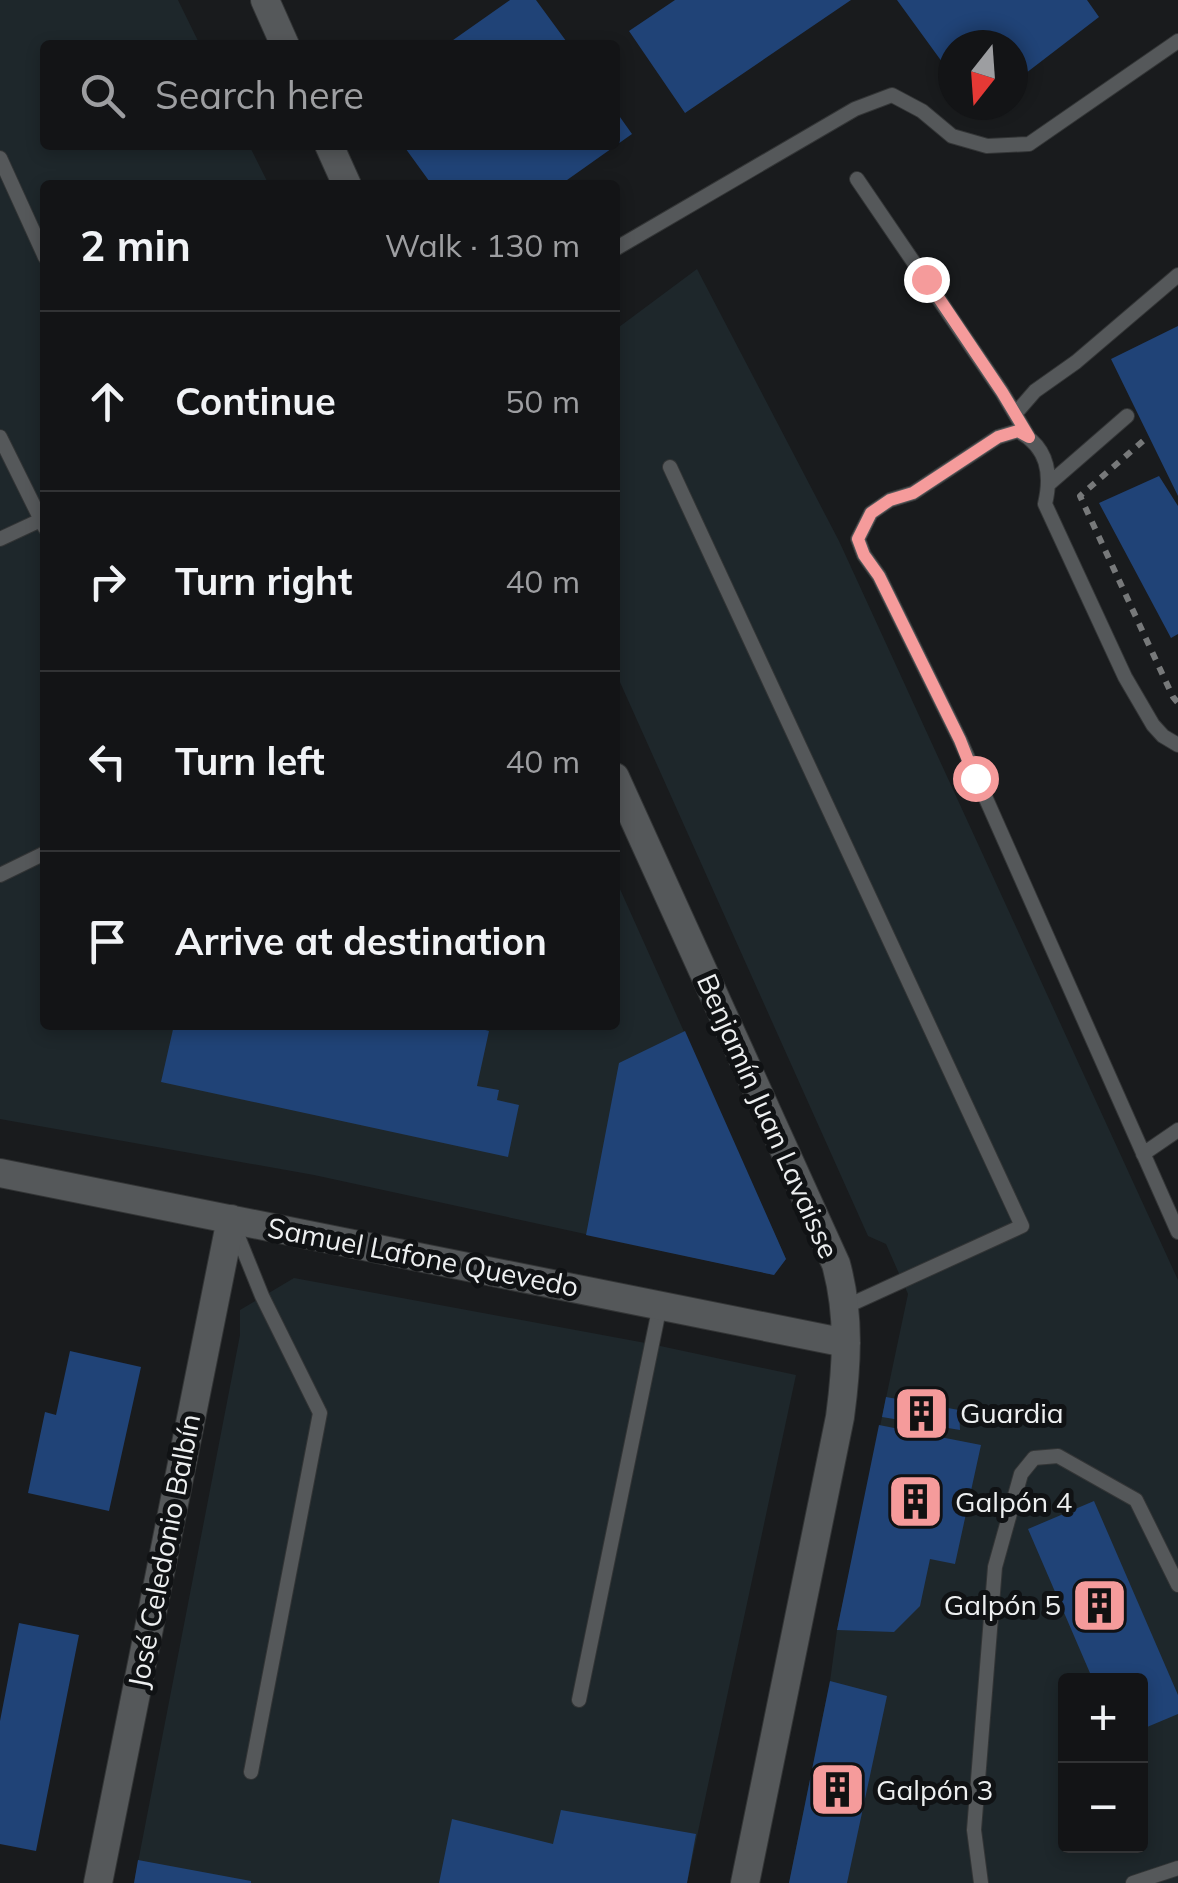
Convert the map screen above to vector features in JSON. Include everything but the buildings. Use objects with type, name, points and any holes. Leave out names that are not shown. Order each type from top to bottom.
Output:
[{"type":"street","points":[[264,0],[283,40]]},
{"type":"street","points":[[332,150],[345,180]]},
{"type":"street","name":"Benjamín Juan Lavaisse","points":[[620,788],[836,1264],[845,1307],[846,1370],[840,1417],[745,1883]]},
{"type":"street","name":"Samuel Lafone Quevedo","points":[[0,1172],[846,1343]]},
{"type":"street","name":"José Celedonio Balbín","points":[[98,1883],[230,1219]]},
{"type":"lane","points":[[620,246],[855,110],[892,95],[952,136],[987,146],[1029,144],[1178,42]]},
{"type":"lane","points":[[0,158],[40,247]]},
{"type":"lane","points":[[857,179],[1046,462],[1050,483],[1045,504],[1125,677],[1153,725],[1178,745]]},
{"type":"lane","points":[[1015,414],[1035,391],[1076,362],[1178,275]]},
{"type":"lane","points":[[1050,483],[1127,416]]},
{"type":"lane","points":[[1029,437],[1018,431],[998,437],[913,493],[890,500],[871,513],[858,539],[960,740],[1178,1232]]},
{"type":"lane","points":[[0,437],[40,514]]},
{"type":"lane","points":[[670,467],[1022,1226],[845,1307]]},
{"type":"lane","points":[[0,539],[40,524]]},
{"type":"lane","points":[[0,875],[40,855]]},
{"type":"lane","points":[[1143,1154],[1178,1130]]},
{"type":"lane","points":[[230,1219],[262,1296],[320,1414],[251,1772]]},
{"type":"lane","points":[[579,1700],[660,1305]]},
{"type":"lane","points":[[981,1883],[974,1830],[995,1567],[1021,1474],[1034,1458],[1058,1456],[1136,1500],[1178,1584]]},
{"type":"lane","points":[[1133,1883],[1178,1868]]},
{"type":"path","points":[[1143,440],[1080,496],[1178,703]]},
{"type":"shaded area","points":[[0,0],[178,0],[198,40],[40,40],[40,150],[252,150],[266,180],[40,180],[40,1030],[620,1030],[620,889],[786,1259],[774,1275],[314,1175],[0,1119]]},
{"type":"shaded area","points":[[697,269],[839,541],[1178,1280],[1178,1883],[789,1883],[837,1630],[908,1294],[886,1244],[868,1236],[620,682],[620,326]]},
{"type":"shaded area","points":[[294,1278],[796,1375],[687,1883],[134,1883],[240,1335],[240,1310]]},
{"type":"place","name":"Guardia","points":[[921,1413]]},
{"type":"place","name":"Galpón 4","points":[[916,1502]]},
{"type":"place","name":"Galpón 5","points":[[1100,1605]]},
{"type":"place","name":"Galpón 3","points":[[837,1790]]},
{"type":"route","points":[[926,279],[1029,437],[1018,431],[998,437],[913,493],[890,500],[871,513],[858,539],[960,740],[975,778]]}]
